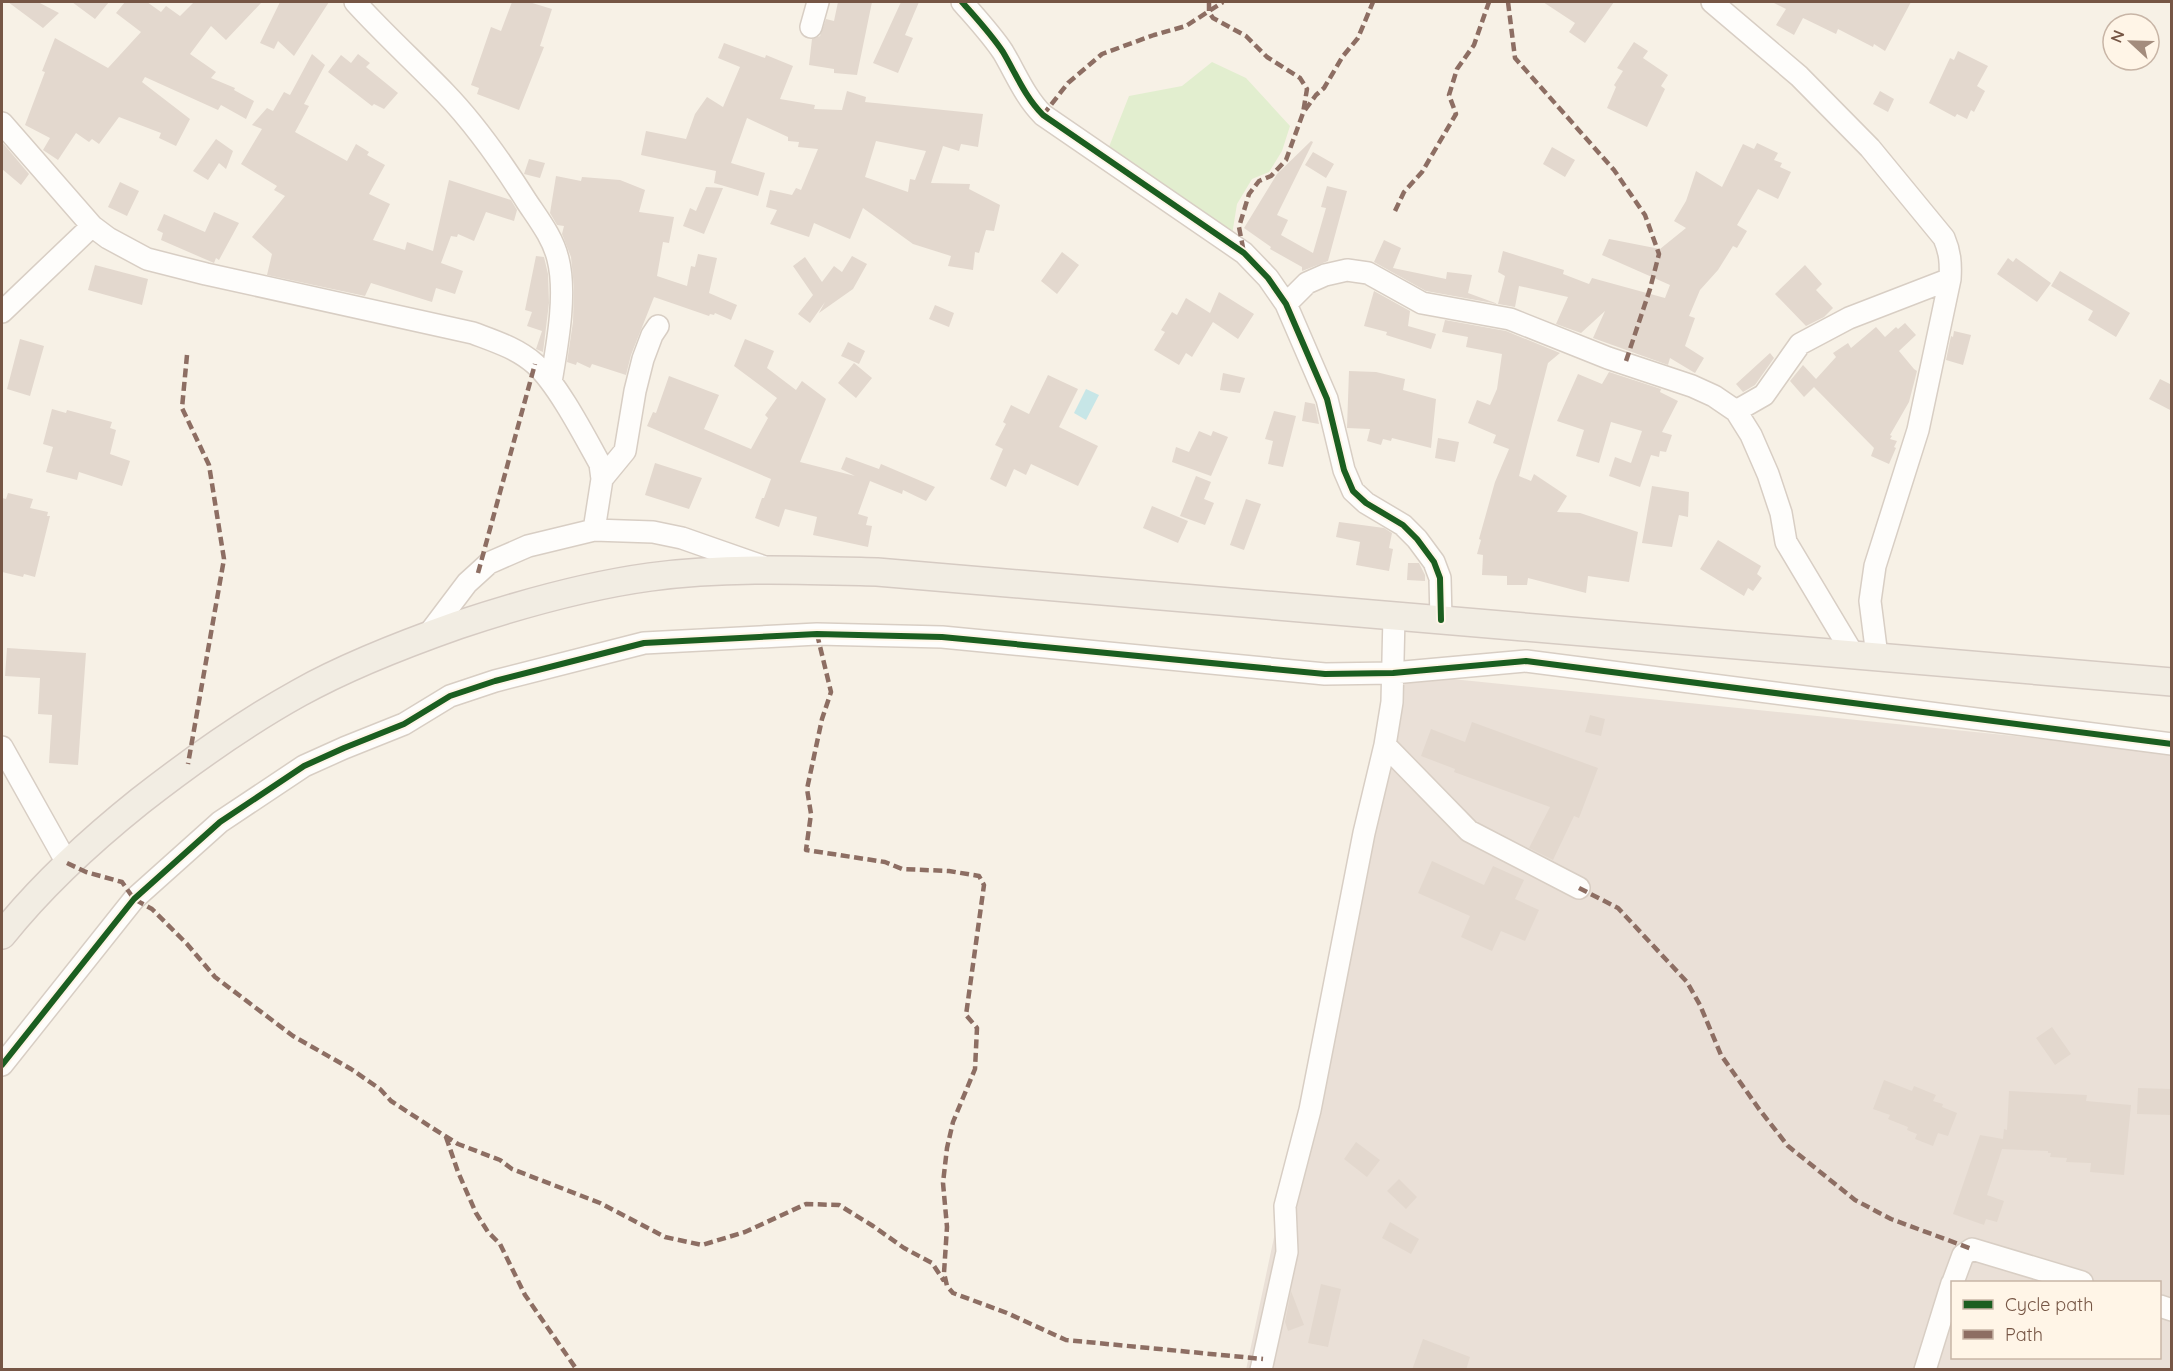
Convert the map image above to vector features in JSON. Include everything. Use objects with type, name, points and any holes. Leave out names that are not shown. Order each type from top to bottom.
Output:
[{"type":"main road","points":[[2,934],[21,910],[67,863],[120,817],[179,770],[299,693],[366,661],[427,636],[514,606],[578,589],[649,577],[706,571],[770,569],[877,572],[2172,682]]},
{"type":"street","points":[[355,2],[446,94],[484,139],[503,163],[551,242],[558,259],[560,306],[551,382]]},
{"type":"street","points":[[811,27],[818,2]]},
{"type":"street","points":[[962,2],[1003,52],[1026,94],[1043,115],[1244,253],[1268,278],[1286,304],[1327,399],[1344,470],[1353,491],[1366,503],[1403,525],[1418,539],[1434,562],[1440,578],[1441,620]]},
{"type":"street","points":[[1712,2],[1799,76],[1870,148],[1944,238],[1951,258],[1950,279],[1918,430],[1875,566],[1865,655]]},
{"type":"street","points":[[2,123],[92,226],[135,254],[160,263],[473,333],[513,349],[535,364],[551,382],[600,464],[602,479],[594,530]]},
{"type":"street","points":[[2,312],[92,226]]},
{"type":"street","points":[[1286,304],[1307,283],[1325,275],[1347,270],[1368,273],[1422,303],[1510,319],[1608,358],[1692,386],[1714,396],[1736,411],[1751,435],[1768,474],[1781,513],[1786,542],[1865,655]]},
{"type":"street","points":[[1736,411],[1764,395],[1800,344],[1849,318],[1950,279]]},
{"type":"street","points":[[602,479],[625,451],[643,359],[658,326]]},
{"type":"street","points":[[427,636],[467,583],[489,563],[528,546],[594,530],[653,532],[682,538],[770,569]]},
{"type":"street","points":[[1261,1370],[1287,1252],[1285,1206],[1310,1110],[1364,833],[1385,745],[1392,702],[1394,616]]},
{"type":"street","points":[[2,1065],[134,899],[220,822],[304,766],[404,724],[450,696],[495,681],[644,643],[817,634],[942,637],[1325,674],[1393,673],[1526,661],[2172,744]]},
{"type":"street","points":[[1385,745],[1469,831],[1579,888]]},
{"type":"street","points":[[2,747],[67,863]]},
{"type":"street","points":[[1954,1281],[1963,1255],[1972,1248],[2079,1281]]},
{"type":"street","points":[[1925,1370],[1951,1289]]},
{"type":"shaded area","points":[[1393,673],[2171,752],[2171,1369],[1246,1370]]},
{"type":"green space","points":[[1212,62],[1246,78],[1290,126],[1282,151],[1269,172],[1252,179],[1237,204],[1231,241],[1107,152],[1129,96],[1182,86]]},
{"type":"water","points":[[1086,389],[1099,395],[1086,420],[1074,413]]},
{"type":"building","points":[[8,2],[38,2],[59,13],[43,28]]},
{"type":"building","points":[[72,2],[109,2],[95,19]]},
{"type":"building","points":[[125,2],[147,2],[161,12],[166,6],[180,16],[194,2],[262,2],[226,40],[211,26],[190,54],[216,72],[211,78],[235,88],[234,90],[254,101],[246,119],[221,105],[218,110],[145,77],[142,82],[190,119],[176,146],[159,138],[161,133],[119,117],[99,144],[92,139],[89,142],[76,133],[58,160],[43,150],[50,138],[25,125],[55,38],[108,68],[141,32],[116,13]]},
{"type":"building","points":[[280,2],[329,2],[294,56],[278,41],[274,49],[260,43]]},
{"type":"building","points":[[512,2],[529,2],[552,9],[540,46],[544,47],[519,110],[477,94],[479,88],[471,85],[491,27],[501,31]]},
{"type":"building","points":[[838,2],[872,2],[857,75],[834,73],[834,69],[809,65],[812,39],[820,36],[826,19],[834,21]]},
{"type":"building","points":[[901,2],[919,2],[905,35],[913,38],[898,73],[873,63]]},
{"type":"building","points":[[1543,2],[1614,2],[1585,43],[1569,32],[1575,23]]},
{"type":"building","points":[[1772,2],[1911,2],[1885,51],[1838,29],[1836,34],[1803,18],[1794,35],[1776,25],[1786,9]]},
{"type":"building","points":[[1634,42],[1648,51],[1643,58],[1668,75],[1661,86],[1665,89],[1647,127],[1607,108],[1616,87],[1614,85],[1623,71],[1617,68]]},
{"type":"building","points":[[724,43],[765,58],[766,55],[793,66],[780,99],[815,105],[814,109],[842,110],[847,91],[866,97],[865,102],[983,114],[978,147],[961,144],[959,151],[943,146],[931,183],[970,184],[969,189],[1000,205],[994,231],[986,230],[979,253],[975,252],[973,270],[948,266],[951,256],[913,244],[863,208],[850,239],[814,223],[809,237],[770,224],[777,210],[766,207],[770,190],[792,195],[796,188],[801,190],[818,149],[798,147],[799,142],[788,141],[788,137],[747,118],[731,163],[765,173],[758,196],[714,183],[716,171],[641,155],[646,131],[686,139],[695,114],[707,97],[723,107],[740,67],[718,58]],"holes":[[[876,141],[926,151],[915,180],[910,179],[908,192],[865,177]]]},
{"type":"building","points":[[1958,51],[1988,66],[1977,86],[1985,91],[1974,112],[1971,110],[1967,119],[1957,114],[1955,117],[1929,103],[1950,58],[1954,60]]},
{"type":"building","points":[[312,54],[325,65],[304,104],[309,106],[295,132],[347,161],[356,144],[369,152],[367,155],[385,165],[369,194],[390,204],[373,240],[405,250],[407,242],[433,251],[449,180],[511,200],[517,210],[514,221],[486,212],[474,241],[458,234],[457,237],[451,236],[441,263],[463,271],[455,294],[436,288],[432,302],[371,283],[365,296],[267,275],[272,254],[252,237],[285,196],[274,190],[277,186],[241,164],[262,129],[252,125],[267,108],[273,111],[284,92],[290,95]]},
{"type":"building","points":[[358,54],[370,63],[366,67],[398,93],[384,109],[374,104],[372,106],[328,72],[341,55],[351,63]]},
{"type":"building","points":[[1880,91],[1894,99],[1888,112],[1873,104]]},
{"type":"building","points":[[216,139],[233,151],[226,169],[219,163],[208,180],[193,171]]},
{"type":"building","points":[[1311,141],[1313,142],[1277,215],[1288,220],[1281,235],[1313,253],[1326,208],[1321,207],[1327,186],[1347,191],[1328,261],[1302,271],[1302,267],[1270,249],[1271,247],[1244,228],[1277,174]]},
{"type":"building","points":[[2,142],[29,174],[21,185],[2,169]]},
{"type":"building","points":[[1757,143],[1778,153],[1774,160],[1782,163],[1780,167],[1791,172],[1778,199],[1758,189],[1737,225],[1747,231],[1737,248],[1733,246],[1718,270],[1700,290],[1689,316],[1695,318],[1685,346],[1704,358],[1695,373],[1670,358],[1668,365],[1593,338],[1605,311],[1581,333],[1556,324],[1568,297],[1519,286],[1515,307],[1498,304],[1505,276],[1498,272],[1503,251],[1564,270],[1563,274],[1589,284],[1592,278],[1665,298],[1670,285],[1602,255],[1609,239],[1660,249],[1686,228],[1674,221],[1686,201],[1696,171],[1722,187],[1743,144],[1754,149]]},
{"type":"building","points":[[1552,147],[1575,160],[1565,177],[1543,164]]},
{"type":"building","points":[[1313,152],[1334,164],[1326,178],[1305,165]]},
{"type":"building","points":[[529,159],[545,163],[540,178],[524,174]]},
{"type":"building","points":[[556,176],[581,181],[582,177],[620,180],[645,190],[639,212],[674,217],[669,243],[663,242],[657,276],[687,286],[691,266],[695,267],[698,254],[717,258],[709,293],[737,305],[731,320],[715,313],[709,316],[654,297],[631,355],[626,375],[592,364],[590,368],[577,362],[576,365],[567,362],[573,322],[574,287],[571,257],[562,234],[564,226],[557,225],[550,213]]},
{"type":"building","points":[[120,182],[139,191],[127,216],[108,207]]},
{"type":"building","points":[[706,187],[723,188],[704,234],[683,226],[690,208],[696,211]]},
{"type":"building","points":[[214,212],[239,223],[219,260],[216,258],[214,263],[161,240],[163,233],[157,230],[164,214],[205,232]]},
{"type":"building","points":[[1384,240],[1401,248],[1393,268],[1446,279],[1447,272],[1472,275],[1468,293],[1498,304],[1426,291],[1374,262]]},
{"type":"building","points":[[1062,252],[1079,265],[1057,294],[1041,281]]},
{"type":"building","points":[[536,256],[544,257],[548,274],[549,303],[543,352],[536,349],[542,331],[527,326],[532,312],[525,310]]},
{"type":"building","points":[[852,256],[867,264],[853,289],[819,313],[825,302],[810,323],[798,314],[813,295],[793,266],[805,257],[822,282],[834,266],[842,272]]},
{"type":"building","points":[[2008,258],[2013,262],[2016,258],[2051,283],[2037,302],[1997,274]]},
{"type":"building","points":[[95,265],[148,279],[142,305],[88,290]]},
{"type":"building","points":[[1805,265],[1822,284],[1816,290],[1833,308],[1824,317],[1806,326],[1775,294]]},
{"type":"building","points":[[2060,271],[2130,313],[2116,337],[2088,320],[2093,311],[2051,286]]},
{"type":"building","points":[[1374,291],[1410,311],[1408,326],[1436,334],[1431,349],[1364,326]]},
{"type":"building","points":[[1219,292],[1254,314],[1238,339],[1213,322],[1192,357],[1186,353],[1179,365],[1154,350],[1165,332],[1161,330],[1172,312],[1177,315],[1186,298],[1210,313]]},
{"type":"building","points":[[935,305],[954,313],[949,327],[929,319]]},
{"type":"building","points":[[1445,320],[1506,331],[1560,353],[1548,363],[1519,476],[1531,481],[1534,474],[1567,496],[1557,512],[1580,513],[1638,532],[1629,582],[1588,576],[1586,593],[1528,578],[1527,585],[1507,585],[1507,576],[1482,575],[1483,555],[1477,554],[1481,540],[1479,539],[1495,482],[1509,449],[1493,443],[1496,435],[1468,423],[1477,400],[1490,405],[1497,389],[1502,354],[1466,347],[1468,337],[1442,332]]},
{"type":"building","points":[[1905,323],[1916,335],[1899,351],[1917,371],[1909,402],[1890,435],[1892,436],[1890,439],[1897,441],[1889,464],[1871,456],[1874,448],[1814,387],[1804,397],[1790,381],[1803,365],[1816,379],[1836,357],[1833,353],[1848,343],[1851,348],[1876,327],[1885,337],[1896,327],[1898,329]]},
{"type":"building","points":[[1954,331],[1971,335],[1963,365],[1946,360]]},
{"type":"building","points":[[20,339],[44,346],[30,396],[7,389]]},
{"type":"building","points":[[745,339],[774,351],[767,368],[796,390],[802,381],[826,399],[800,462],[855,476],[841,469],[846,457],[879,469],[881,464],[935,487],[926,501],[903,490],[902,494],[870,481],[858,514],[868,517],[866,525],[872,526],[868,547],[813,535],[817,517],[785,509],[779,527],[755,518],[771,479],[647,426],[653,412],[656,413],[669,376],[719,395],[704,429],[751,449],[768,418],[765,415],[777,398],[734,366]]},
{"type":"building","points":[[848,342],[865,351],[859,364],[841,356]]},
{"type":"building","points":[[1770,353],[1774,358],[1755,385],[1743,392],[1736,384]]},
{"type":"building","points":[[854,363],[872,378],[856,398],[838,383]]},
{"type":"building","points":[[1349,371],[1376,372],[1405,379],[1403,390],[1436,399],[1431,448],[1392,438],[1391,441],[1383,439],[1381,445],[1367,441],[1370,429],[1347,428]]},
{"type":"building","points":[[1609,372],[1661,389],[1660,392],[1678,401],[1662,432],[1672,435],[1666,452],[1660,451],[1659,457],[1651,455],[1640,487],[1609,476],[1615,457],[1631,463],[1642,431],[1611,422],[1599,463],[1576,456],[1584,430],[1557,421],[1578,374],[1602,384]]},
{"type":"building","points":[[1223,373],[1245,378],[1240,393],[1220,390]]},
{"type":"building","points":[[1048,375],[1078,389],[1059,427],[1098,446],[1078,486],[1031,464],[1026,475],[1014,469],[1006,487],[990,479],[1003,449],[995,445],[1006,424],[1003,422],[1011,405],[1029,414]]},
{"type":"building","points":[[2160,379],[2172,385],[2172,411],[2149,399]]},
{"type":"building","points":[[1305,402],[1315,404],[1319,424],[1302,421]]},
{"type":"building","points":[[52,409],[66,413],[67,410],[112,422],[110,428],[116,430],[110,454],[130,461],[122,486],[79,472],[77,480],[46,472],[53,447],[43,444]]},
{"type":"building","points":[[1274,411],[1296,416],[1283,467],[1268,464],[1273,441],[1265,439]]},
{"type":"building","points":[[1199,431],[1211,436],[1213,431],[1228,437],[1211,476],[1172,462],[1176,447],[1189,452]]},
{"type":"building","points":[[1438,438],[1459,442],[1455,462],[1435,458]]},
{"type":"building","points":[[655,463],[702,478],[689,509],[645,495]]},
{"type":"building","points":[[1196,476],[1211,482],[1204,499],[1214,503],[1205,525],[1180,516]]},
{"type":"building","points":[[1652,486],[1689,492],[1688,517],[1679,515],[1672,547],[1642,543]]},
{"type":"building","points":[[8,493],[33,499],[30,508],[48,512],[47,516],[50,516],[35,577],[2,572],[2,498],[6,499]]},
{"type":"building","points":[[1246,499],[1261,504],[1244,550],[1230,545]]},
{"type":"building","points":[[1152,506],[1188,521],[1178,543],[1143,528]]},
{"type":"building","points":[[1339,522],[1384,528],[1392,533],[1389,548],[1393,549],[1389,571],[1356,565],[1360,542],[1336,537]]},
{"type":"building","points":[[1718,540],[1761,566],[1757,574],[1762,578],[1753,591],[1748,588],[1744,596],[1700,569]]},
{"type":"building","points":[[1408,563],[1419,563],[1425,575],[1425,581],[1407,580]]},
{"type":"building","points":[[7,648],[86,653],[78,765],[49,763],[52,715],[38,714],[40,678],[5,676]]},
{"type":"building","points":[[1590,715],[1605,719],[1601,736],[1585,732]]},
{"type":"building","points":[[1472,722],[1598,768],[1579,818],[1574,816],[1553,860],[1529,848],[1550,807],[1454,772],[1455,769],[1421,756],[1431,729],[1465,742]]},
{"type":"building","points":[[1432,861],[1484,885],[1493,866],[1524,880],[1515,899],[1539,910],[1525,941],[1501,931],[1492,951],[1461,937],[1470,916],[1418,893]]},
{"type":"building","points":[[2052,1027],[2071,1054],[2055,1065],[2036,1038]]},
{"type":"building","points":[[1884,1080],[1912,1091],[1914,1086],[1936,1095],[1933,1101],[1957,1113],[1948,1136],[1938,1133],[1933,1146],[1915,1139],[1917,1134],[1907,1130],[1908,1127],[1888,1119],[1890,1115],[1873,1109]]},
{"type":"building","points":[[2138,1088],[2172,1089],[2172,1115],[2137,1114]]},
{"type":"building","points":[[2009,1091],[2087,1095],[2086,1101],[2131,1105],[2124,1175],[2090,1172],[2091,1163],[2066,1162],[2067,1158],[2050,1157],[2051,1153],[2048,1151],[2002,1149],[1987,1195],[2004,1201],[1997,1222],[1986,1219],[1984,1225],[1953,1214],[1980,1135],[2003,1139],[2004,1129],[2007,1130]]},
{"type":"building","points":[[1356,1142],[1380,1160],[1367,1177],[1344,1159]]},
{"type":"building","points":[[1399,1179],[1417,1197],[1406,1209],[1387,1191]]},
{"type":"building","points":[[1390,1222],[1419,1239],[1411,1254],[1382,1238]]},
{"type":"building","points":[[1321,1284],[1341,1289],[1328,1347],[1308,1343]]},
{"type":"building","points":[[1291,1291],[1304,1325],[1288,1331],[1285,1322]]},
{"type":"building","points":[[1423,1339],[1470,1357],[1466,1370],[1412,1370]]},
{"type":"marked path","points":[[1209,2],[1209,12],[1213,18],[1246,36],[1267,57],[1300,78],[1307,89],[1303,113],[1286,160],[1271,176],[1259,181],[1249,194],[1239,227],[1244,253]]},
{"type":"marked path","points":[[1043,115],[1068,83],[1102,54],[1186,26],[1223,2]]},
{"type":"marked path","points":[[1305,110],[1324,88],[1343,56],[1358,38],[1373,2]]},
{"type":"marked path","points":[[1395,211],[1404,192],[1422,172],[1456,114],[1449,95],[1457,69],[1474,45],[1489,2]]},
{"type":"marked path","points":[[1508,2],[1515,58],[1614,170],[1645,215],[1659,254],[1625,364]]},
{"type":"marked path","points":[[187,355],[182,408],[209,465],[224,559],[188,764]]},
{"type":"marked path","points":[[478,573],[535,364]]},
{"type":"marked path","points":[[817,634],[831,692],[822,719],[807,789],[811,814],[806,850],[885,862],[902,869],[949,871],[979,876],[984,885],[966,1015],[977,1028],[975,1069],[953,1122],[943,1183],[947,1227],[944,1273],[947,1286],[953,1293],[1007,1313],[1066,1340],[1263,1359]]},
{"type":"marked path","points":[[67,863],[86,872],[122,882],[134,899],[152,909],[187,944],[215,977],[293,1036],[351,1069],[380,1089],[391,1101],[458,1144],[500,1160],[512,1169],[600,1203],[665,1237],[702,1245],[745,1232],[806,1204],[839,1205],[904,1248],[932,1263],[944,1281]]},
{"type":"marked path","points":[[1579,888],[1618,908],[1687,982],[1700,1005],[1721,1055],[1788,1146],[1855,1200],[1891,1219],[1972,1249]]},
{"type":"marked path","points":[[446,1137],[476,1213],[488,1232],[500,1244],[525,1295],[577,1370]]},
{"type":"cycle path","points":[[962,2],[998,45],[1026,93],[1043,115],[1244,253],[1268,278],[1286,304],[1327,399],[1344,470],[1353,491],[1366,503],[1403,525],[1434,562],[1440,578],[1441,620]]},
{"type":"cycle path","points":[[2,1065],[134,899],[220,822],[304,766],[404,724],[450,696],[495,681],[644,643],[817,634],[942,637],[1325,674],[1393,673],[1526,661],[2172,744]]}]
